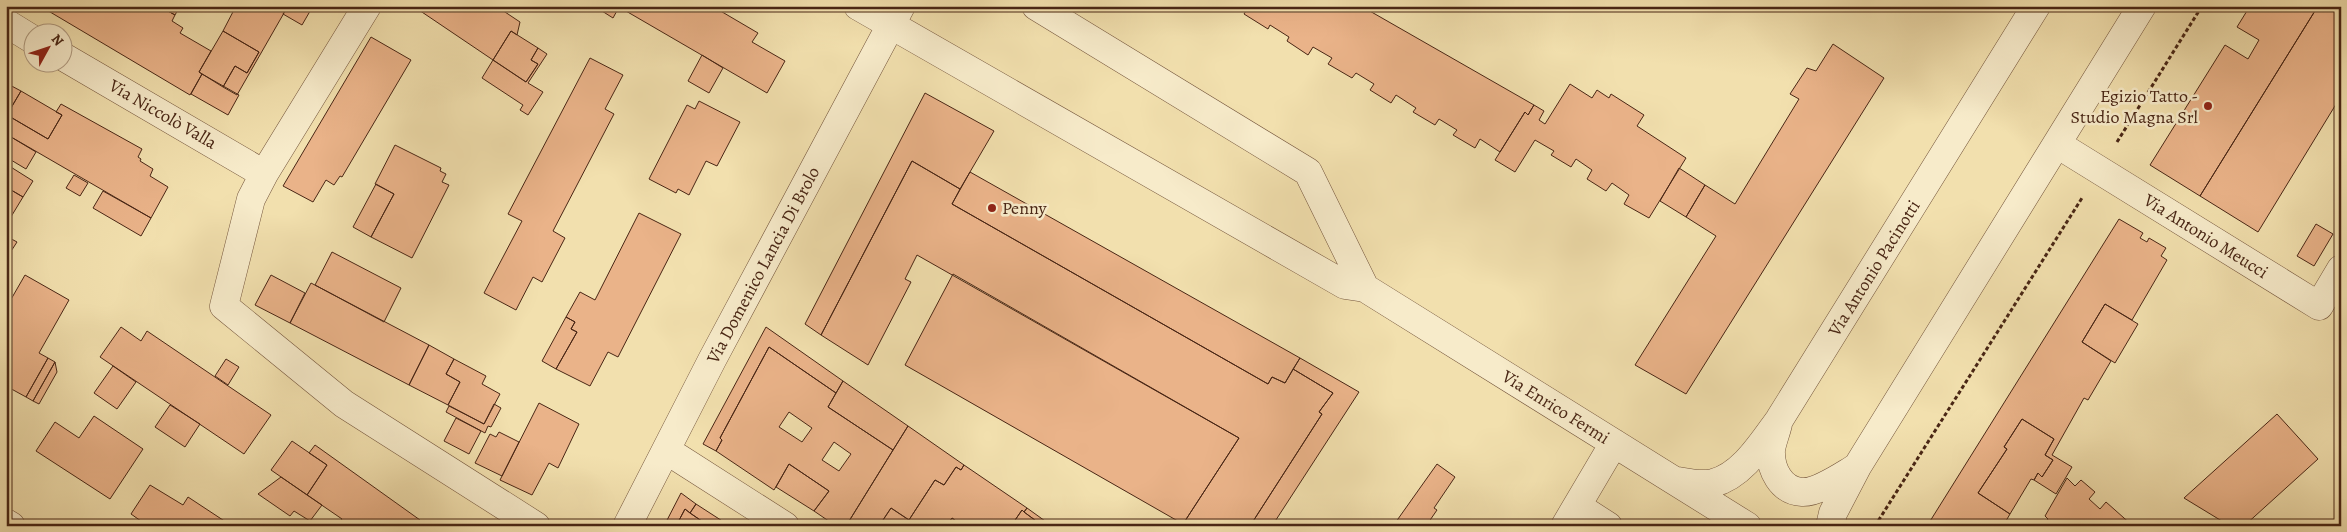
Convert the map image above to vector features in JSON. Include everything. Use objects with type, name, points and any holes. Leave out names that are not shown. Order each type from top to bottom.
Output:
[{"type":"street","points":[[367,6],[264,174],[251,199],[224,306],[344,404],[536,526]]},
{"type":"street","points":[[858,6],[896,16],[1345,285],[1366,288]]},
{"type":"street","points":[[1036,6],[1308,172],[1366,288]]},
{"type":"street","name":"Via Antonio Pacinotti","points":[[1678,481],[1701,485],[1713,483],[1730,476],[1748,460],[1780,420],[2036,6]]},
{"type":"street","points":[[1830,526],[1833,513],[1857,467],[2142,6]]},
{"type":"street","name":"Via Domenico Lancia Di Brolo","points":[[627,526],[896,16]]},
{"type":"street","points":[[6,24],[22,33]]},
{"type":"street","name":"Via Niccolò Valla","points":[[72,62],[264,174]]},
{"type":"street","name":"Via Antonio Meucci","points":[[2057,144],[2319,306],[2341,269]]},
{"type":"street","name":"Via Enrico Fermi","points":[[1366,288],[1678,481],[1747,526]]},
{"type":"street","points":[[1780,420],[1771,451],[1774,473],[1786,488],[1802,492],[1823,486],[1857,467]]},
{"type":"street","points":[[1608,526],[1571,516],[1614,443]]},
{"type":"street","points":[[666,450],[785,526]]},
{"type":"street","points":[[6,523],[11,526]]},
{"type":"path","points":[[1875,526],[2202,6]]},
{"type":"building","points":[[40,6],[128,6],[135,10],[137,6],[159,6],[175,15],[172,21],[183,28],[180,33],[211,51],[199,72],[202,74],[190,95],[72,25],[72,22],[67,22]]},
{"type":"building","points":[[159,6],[180,6],[175,15]]},
{"type":"building","points":[[236,6],[288,6],[237,95],[223,87],[235,66],[247,73],[259,52],[223,31]]},
{"type":"building","points":[[288,6],[313,6],[302,25],[283,14]]},
{"type":"building","points":[[413,6],[496,6],[520,22],[517,35],[511,31],[493,60]]},
{"type":"building","points":[[594,6],[712,6],[758,33],[752,42],[785,61],[767,93],[619,7],[613,18]]},
{"type":"building","points":[[1243,6],[1361,6],[1534,105],[1528,115],[1525,112],[1500,152],[1480,139],[1475,148],[1453,135],[1457,130],[1439,119],[1435,125],[1413,112],[1416,108],[1396,95],[1391,103],[1370,90],[1374,84],[1356,73],[1352,78],[1328,64],[1332,58],[1313,47],[1308,55],[1287,41],[1289,37],[1270,25],[1268,29],[1244,14],[1247,9]]},
{"type":"building","points":[[2250,6],[2318,6],[2200,196],[2150,165],[2225,45],[2248,59],[2259,40],[2237,27]]},
{"type":"building","points":[[2318,6],[2341,6],[2341,96],[2258,232],[2200,196]]},
{"type":"building","points":[[223,31],[259,52],[247,73],[235,66],[223,87],[199,72]]},
{"type":"building","points":[[511,31],[538,48],[531,60],[538,64],[526,82],[493,60]]},
{"type":"building","points":[[371,37],[411,60],[342,177],[340,176],[334,185],[326,180],[313,202],[283,186]]},
{"type":"building","points":[[1833,44],[1884,78],[1686,394],[1635,365],[1716,236],[1686,217],[1705,185],[1735,204],[1799,99],[1790,94],[1807,68],[1816,71]]},
{"type":"building","points":[[538,48],[547,54],[528,83],[543,92],[528,115],[520,110],[523,105],[482,78],[493,60],[526,82],[538,64],[531,60]]},
{"type":"building","points":[[702,55],[723,68],[709,93],[688,81]]},
{"type":"building","points":[[590,58],[623,75],[605,109],[614,114],[553,231],[565,238],[542,282],[533,277],[516,310],[484,293],[522,221],[508,214]]},
{"type":"building","points":[[202,74],[239,95],[228,115],[191,94]]},
{"type":"building","points":[[6,83],[21,91],[6,116]]},
{"type":"building","points":[[1570,84],[1592,98],[1597,90],[1609,98],[1611,94],[1644,115],[1637,126],[1686,158],[1649,218],[1624,204],[1629,195],[1612,183],[1606,191],[1587,179],[1592,170],[1576,159],[1571,167],[1551,155],[1554,151],[1535,140],[1515,172],[1495,160],[1525,112],[1528,115],[1534,105],[1544,111],[1539,120],[1545,124]]},
{"type":"building","points":[[21,91],[62,115],[48,139],[7,115]]},
{"type":"building","points":[[925,93],[994,131],[960,189],[912,161],[821,335],[805,324]]},
{"type":"building","points":[[699,101],[740,122],[717,166],[706,161],[689,195],[678,189],[676,193],[649,179],[687,105],[695,109]]},
{"type":"building","points":[[61,104],[142,149],[138,157],[141,159],[140,161],[153,169],[150,176],[168,187],[151,218],[6,134],[7,115],[48,139],[62,115],[56,112]]},
{"type":"building","points":[[6,134],[36,152],[26,169],[6,157]]},
{"type":"building","points":[[395,145],[441,168],[440,171],[446,174],[442,182],[449,185],[412,258],[371,237],[394,194],[375,184]]},
{"type":"building","points":[[912,161],[960,189],[952,204],[1268,384],[1272,377],[1285,383],[1293,369],[1333,393],[1319,412],[1322,414],[1250,526],[1183,524],[1239,438],[917,255],[905,279],[911,282],[868,365],[821,335]]},
{"type":"building","points":[[6,164],[33,181],[23,197],[6,187]]},
{"type":"building","points":[[1679,168],[1705,185],[1686,217],[1660,201]]},
{"type":"building","points":[[970,172],[1300,358],[1285,383],[1272,377],[1268,384],[952,204]]},
{"type":"building","points":[[74,175],[88,183],[80,196],[66,188]]},
{"type":"building","points":[[376,184],[394,194],[371,237],[353,227]]},
{"type":"building","points":[[6,187],[23,197],[6,225]]},
{"type":"building","points":[[103,191],[151,218],[141,236],[93,208]]},
{"type":"building","points":[[639,213],[681,234],[618,357],[608,352],[590,386],[556,369],[577,332],[571,329],[575,322],[566,317],[580,292],[595,300]]},
{"type":"building","points":[[2119,219],[2143,233],[2140,238],[2147,242],[2149,238],[2166,248],[2161,256],[2167,260],[2132,320],[2105,304],[2082,342],[2111,361],[2088,400],[2084,398],[2052,455],[2072,467],[2056,494],[2034,480],[2038,473],[2042,477],[2053,460],[2045,455],[2054,439],[2022,419],[2004,447],[2007,449],[1978,493],[2010,514],[2003,526],[1927,526]]},
{"type":"building","points":[[2316,224],[2333,234],[2314,266],[2297,256]]},
{"type":"building","points":[[6,236],[17,242],[6,259]]},
{"type":"building","points":[[332,252],[401,288],[384,322],[315,285]]},
{"type":"building","points":[[953,274],[1239,438],[1183,524],[905,365]]},
{"type":"building","points":[[25,275],[69,300],[39,353],[48,358],[26,397],[6,386],[6,339],[9,334],[6,333],[6,308]]},
{"type":"building","points":[[271,275],[305,293],[290,323],[255,305]]},
{"type":"building","points":[[311,283],[429,345],[409,385],[290,323]]},
{"type":"building","points":[[2105,304],[2138,324],[2115,363],[2082,342]]},
{"type":"building","points":[[566,317],[575,322],[571,329],[577,332],[556,369],[542,361]]},
{"type":"building","points":[[121,327],[141,341],[147,331],[271,415],[244,454],[100,357]]},
{"type":"building","points":[[766,327],[843,381],[836,393],[769,347],[720,438],[722,440],[716,451],[703,444]]},
{"type":"building","points":[[429,345],[454,359],[446,374],[460,382],[448,405],[409,385]]},
{"type":"building","points":[[769,347],[836,393],[828,407],[893,450],[846,526],[836,526],[814,511],[829,491],[789,464],[774,490],[716,451],[722,440],[720,438]],"holes":[[[789,412],[812,428],[802,442],[779,427]],[[834,442],[851,454],[839,471],[822,460]]]},
{"type":"building","points":[[48,358],[55,362],[33,401],[26,397]]},
{"type":"building","points":[[1300,358],[1359,392],[1272,526],[1250,526],[1322,414],[1319,412],[1333,393],[1293,369]]},
{"type":"building","points":[[226,359],[239,367],[228,385],[215,376]]},
{"type":"building","points":[[454,359],[486,376],[482,384],[500,394],[484,424],[448,405],[460,382],[446,374]]},
{"type":"building","points":[[55,362],[57,372],[39,404],[33,401]]},
{"type":"building","points":[[113,366],[136,382],[117,409],[94,393]]},
{"type":"building","points":[[843,381],[908,426],[893,450],[828,407]]},
{"type":"building","points":[[539,403],[579,424],[558,468],[549,463],[532,495],[500,480]]},
{"type":"building","points":[[494,404],[501,408],[491,427],[488,426],[485,433],[446,412],[449,406],[484,424]]},
{"type":"building","points":[[170,405],[200,424],[185,447],[155,427]]},
{"type":"building","points":[[2277,414],[2318,459],[2244,526],[2230,526],[2184,498]]},
{"type":"building","points":[[94,416],[143,449],[110,499],[36,451],[55,422],[79,438]]},
{"type":"building","points":[[456,418],[481,431],[469,454],[444,441]]},
{"type":"building","points":[[2022,419],[2054,439],[2045,455],[2053,460],[2042,477],[2038,473],[2034,480],[2031,479],[2010,514],[1978,493],[2007,449],[2004,447]]},
{"type":"building","points":[[908,426],[964,465],[961,470],[956,467],[944,485],[935,480],[909,520],[891,508],[879,526],[846,526]]},
{"type":"building","points":[[499,432],[519,442],[502,476],[475,463],[490,434],[496,437]]},
{"type":"building","points":[[292,441],[327,465],[307,495],[271,470]]},
{"type":"building","points":[[315,445],[420,520],[417,526],[337,526],[342,519],[307,495],[327,465],[309,453]]},
{"type":"building","points":[[789,464],[829,491],[814,511],[776,487]]},
{"type":"building","points":[[1437,464],[1455,477],[1434,508],[1437,510],[1426,526],[1393,526]]},
{"type":"building","points":[[964,465],[1027,508],[1024,512],[1022,510],[1011,526],[963,526],[952,518],[946,526],[905,526],[935,480],[944,485],[956,467],[961,470]]},
{"type":"building","points":[[281,477],[322,505],[310,521],[294,511],[290,516],[258,494]]},
{"type":"building","points":[[2067,478],[2075,486],[2081,480],[2095,492],[2089,499],[2100,509],[2106,502],[2133,526],[2043,526],[2048,519],[2045,516]]},
{"type":"building","points":[[150,485],[183,505],[188,497],[232,526],[148,526],[131,514]]},
{"type":"building","points":[[681,493],[696,504],[690,513],[685,509],[676,526],[664,526]]},
{"type":"building","points":[[696,504],[730,526],[709,526],[690,513]]},
{"type":"building","points":[[891,508],[909,520],[905,526],[879,526]]},
{"type":"building","points":[[1027,508],[1052,526],[1043,526],[1024,512]]},
{"type":"building","points":[[685,509],[690,513],[709,526],[676,526]]},
{"type":"building","points":[[1022,510],[1024,512],[1043,526],[1011,526]]},
{"type":"building","points":[[952,518],[963,526],[946,526]]},
{"type":"place","name":"Egizio Tatto - Studio Magna Srl","points":[[2208,106]]},
{"type":"place","name":"Penny","points":[[992,208]]}]
